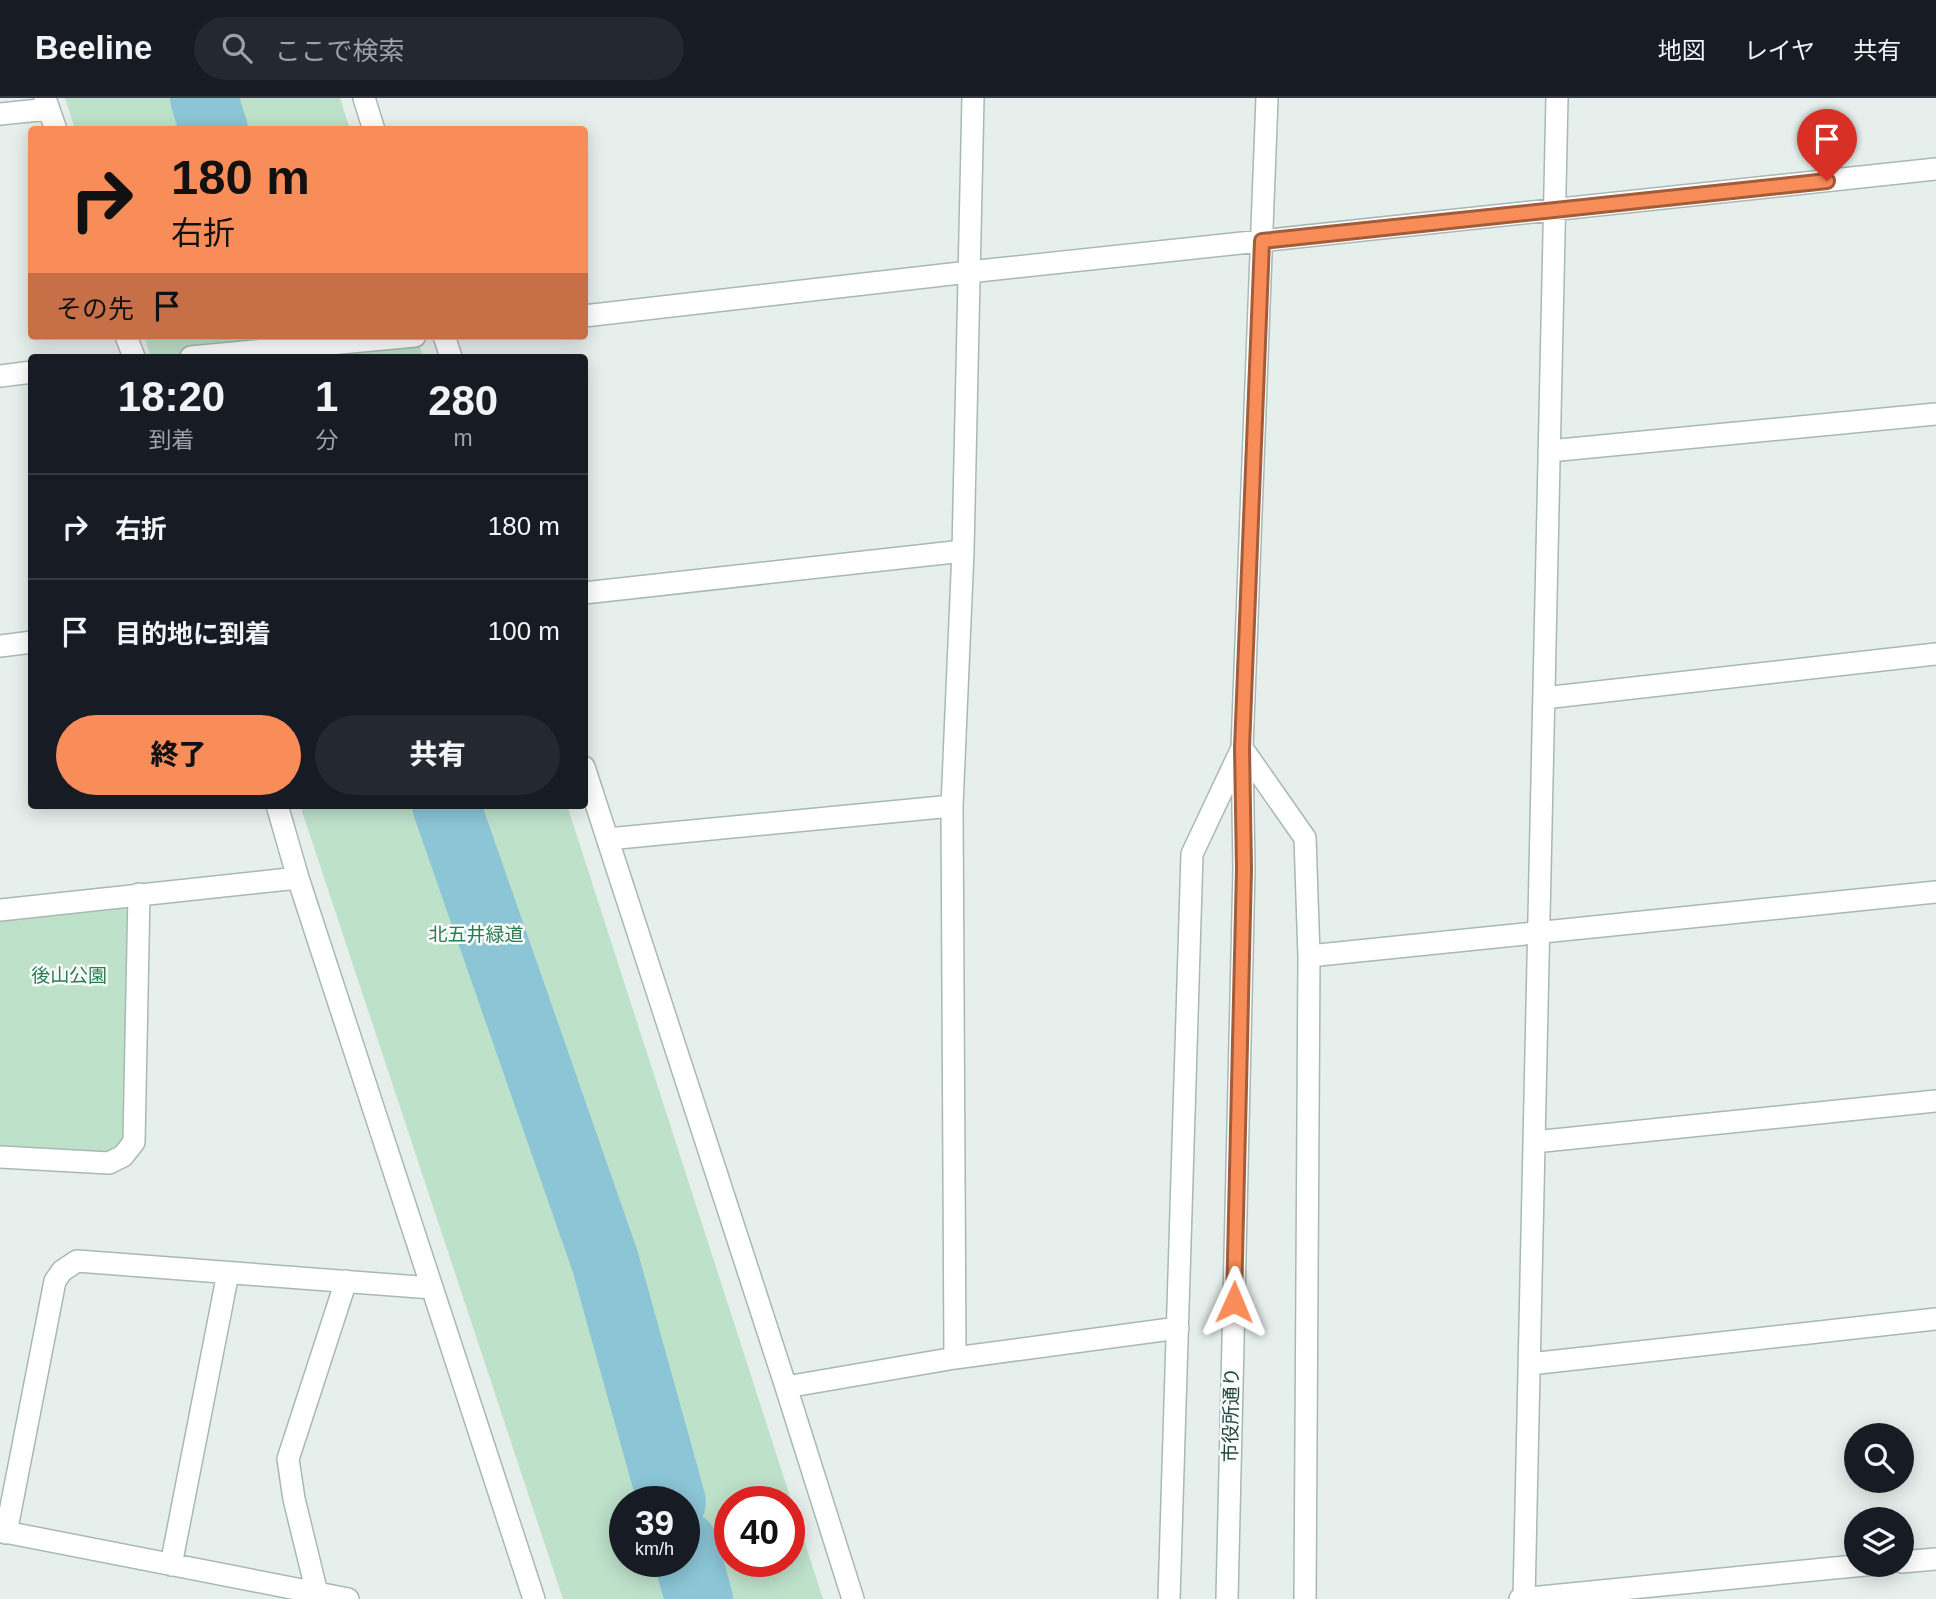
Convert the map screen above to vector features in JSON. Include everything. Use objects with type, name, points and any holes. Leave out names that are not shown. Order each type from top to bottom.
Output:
[{"type":"street","points":[[364,98],[373,126]]},
{"type":"street","points":[[955,1358],[952,806],[963,551],[973,98]]},
{"type":"street","name":"市役所通り","points":[[1227,1599],[1244,869],[1242,748],[1267,98]]},
{"type":"street","points":[[1557,98],[1530,1364],[1522,1599],[1844,1567]]},
{"type":"street","points":[[0,114],[47,103],[55,126]]},
{"type":"street","points":[[588,316],[969,272],[1936,169]]},
{"type":"street","points":[[224,354],[375,340]]},
{"type":"street","points":[[0,376],[28,372]]},
{"type":"street","points":[[1549,452],[1936,414]]},
{"type":"street","points":[[588,593],[963,551]]},
{"type":"street","points":[[0,646],[28,642]]},
{"type":"street","points":[[1544,698],[1936,654]]},
{"type":"street","points":[[1168,1599],[1192,854],[1242,748],[1305,838],[1309,956],[1305,1599]]},
{"type":"street","points":[[588,779],[853,1599]]},
{"type":"street","points":[[608,839],[952,806]]},
{"type":"street","points":[[278,809],[298,878],[534,1599]]},
{"type":"street","points":[[0,910],[298,878]]},
{"type":"street","points":[[1309,956],[1936,892]]},
{"type":"street","points":[[0,1157],[109,1163],[123,1156],[134,1142],[139,894]]},
{"type":"street","points":[[1534,1142],[1936,1101]]},
{"type":"street","points":[[348,1599],[3,1532],[55,1281],[62,1271],[77,1261],[432,1288]]},
{"type":"street","points":[[171,1565],[228,1273]]},
{"type":"street","points":[[317,1593],[294,1499],[288,1459],[346,1281]]},
{"type":"street","points":[[1530,1364],[1936,1319]]},
{"type":"street","points":[[786,1387],[955,1358],[1178,1328]]},
{"type":"street","points":[[1914,1561],[1936,1559]]},
{"type":"green space","points":[[65,98],[340,98],[349,126],[74,126]]},
{"type":"green space","points":[[145,340],[417,340],[422,354],[150,354]]},
{"type":"green space","name":"北五井緑道","points":[[301,809],[568,809],[787,1486],[714,1486],[714,1577],[805,1577],[805,1543],[823,1599],[563,1599]]},
{"type":"green space","name":"後山公園","points":[[139,894],[134,1142],[109,1163],[0,1158],[0,910]]},
{"type":"waterway","points":[[204,98],[213,126]]},
{"type":"waterway","points":[[447,809],[605,1261],[668,1486]]},
{"type":"waterway","points":[[693,1577],[699,1599]]},
{"type":"route","points":[[1234,1302],[1244,869],[1242,748],[1262,241],[1827,181]]}]
